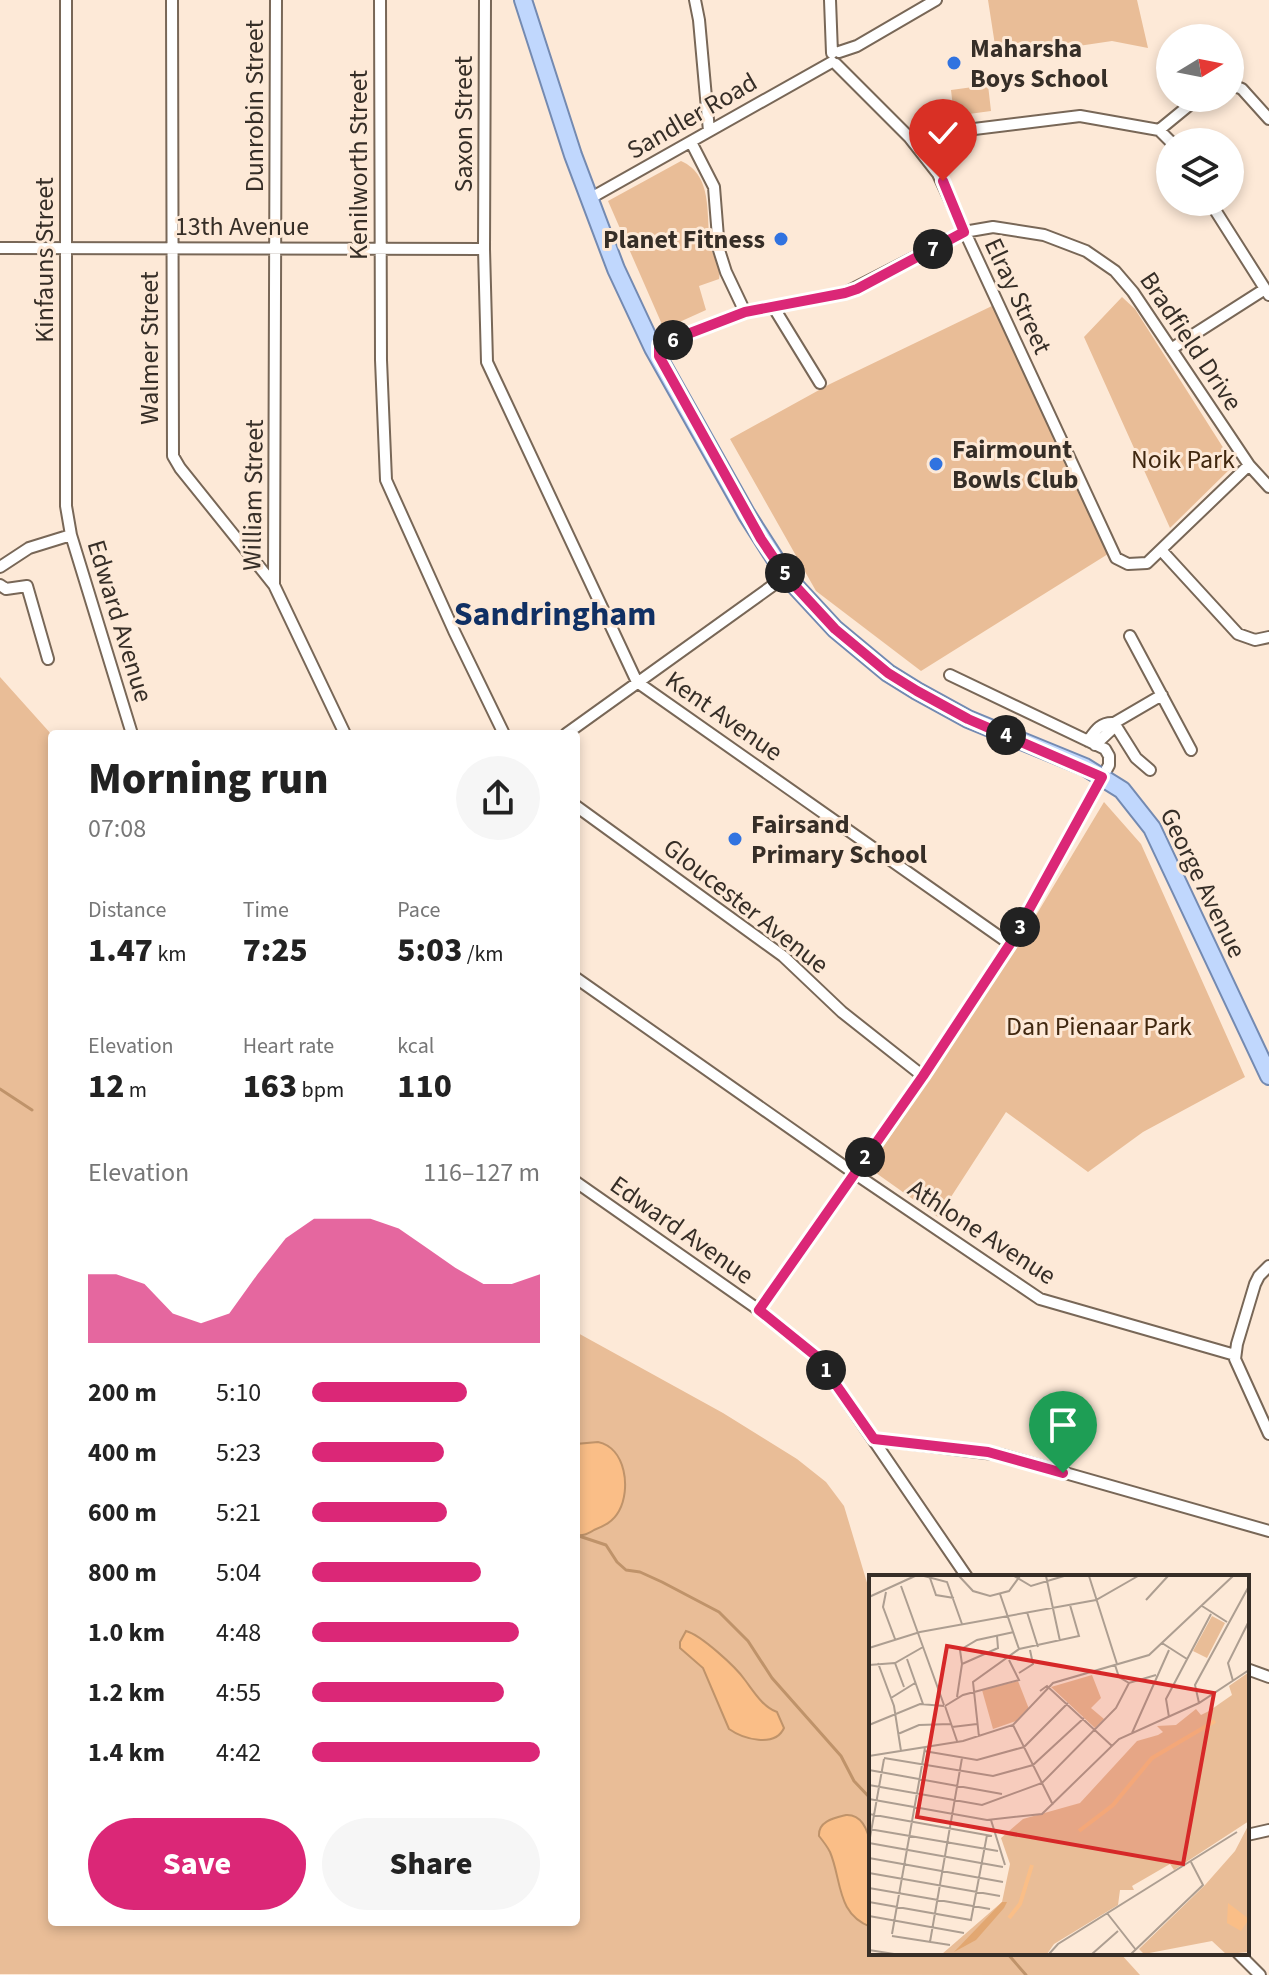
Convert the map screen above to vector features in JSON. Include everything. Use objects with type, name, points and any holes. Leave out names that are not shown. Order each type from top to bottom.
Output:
[{"type":"main road","name":"George Avenue","points":[[523,0],[616,269],[747,515],[786,576],[835,629],[888,673],[968,719],[1102,777],[1122,790],[1152,828],[1269,1076]]},
{"type":"street","name":"Kinfauns Street","points":[[66,0],[67,520]]},
{"type":"street","name":"Walmer Street","points":[[172,0],[173,456],[274,585]]},
{"type":"street","name":"Dunrobin Street","points":[[276,0],[277,405]]},
{"type":"street","name":"Kenilworth Street","points":[[380,0],[384,469],[389,493],[502,730]]},
{"type":"street","name":"Saxon Street","points":[[484,249],[485,0]]},
{"type":"street","points":[[695,0],[709,131]]},
{"type":"street","name":"Elray Street","points":[[830,0],[836,58],[848,76],[909,137],[938,174],[1116,558],[1138,565],[1147,563],[1161,550]]},
{"type":"street","name":"Sandler Road","points":[[591,198],[936,0]]},
{"type":"street","points":[[1244,91],[1269,119]]},
{"type":"street","points":[[1161,128],[1181,112]]},
{"type":"street","points":[[909,137],[1071,116],[1095,117],[1156,129]]},
{"type":"street","points":[[691,142],[714,187],[722,262],[745,312]]},
{"type":"street","points":[[1171,349],[1267,292],[1219,216]]},
{"type":"street","name":"Bradfield Drive","points":[[657,350],[745,312],[857,289],[964,232],[993,227],[1013,228],[1044,235],[1086,251],[1115,271],[1133,292],[1249,465],[1269,487]]},
{"type":"street","name":"13th Avenue","points":[[0,248],[484,249]]},
{"type":"street","name":"Kent Avenue","points":[[484,249],[487,362],[637,682],[1010,944]]},
{"type":"street","points":[[774,308],[820,383]]},
{"type":"street","name":"William Street","points":[[274,585],[277,405]]},
{"type":"street","points":[[1249,465],[1161,550],[1238,634],[1255,640],[1269,637]]},
{"type":"street","name":"Edward Avenue","points":[[67,520],[131,730]]},
{"type":"street","points":[[0,567],[29,548],[71,535]]},
{"type":"street","points":[[571,730],[786,576]]},
{"type":"street","points":[[0,585],[6,589],[27,586],[48,659]]},
{"type":"street","points":[[274,585],[343,730]]},
{"type":"street","points":[[1130,636],[1191,750]]},
{"type":"street","points":[[759,1310],[923,1076],[1010,944],[1109,765],[1105,749],[950,675]]},
{"type":"street","points":[[1092,743],[1098,728],[1114,723],[1162,695]]},
{"type":"street","points":[[1114,723],[1136,758],[1150,770]]},
{"type":"street","name":"Gloucester Avenue","points":[[580,809],[783,956],[842,1012],[923,1076]]},
{"type":"street","name":"Athlone Avenue","points":[[580,981],[1040,1299],[1235,1355]]},
{"type":"street","name":"Edward Avenue","points":[[580,1185],[759,1310],[816,1356],[966,1575]]},
{"type":"street","points":[[1269,1266],[1257,1279],[1235,1355],[1240,1374],[1269,1434]]},
{"type":"street","points":[[874,1439],[1002,1455],[1269,1531]]},
{"type":"street","points":[[1249,1670],[1269,1677]]},
{"type":"street","points":[[1249,1835],[1269,1830]]},
{"type":"street","points":[[1240,1955],[1260,1975]]},
{"type":"green space","points":[[988,0],[1137,0],[1148,48],[1112,41],[997,58]]},
{"type":"green space","points":[[988,85],[991,111],[954,116],[951,90]]},
{"type":"green space","points":[[681,161],[692,168],[704,187],[711,248],[719,279],[699,286],[706,310],[664,329],[608,201]]},
{"type":"green space","name":"Noik Park","points":[[1122,297],[1135,309],[1231,460],[1231,468],[1170,528],[1084,337]]},
{"type":"green space","points":[[994,305],[1108,554],[921,671],[816,591],[730,439],[830,384]]},
{"type":"green space","points":[[0,677],[48,731],[48,1926],[580,1926],[580,1334],[723,1413],[797,1459],[826,1482],[844,1506],[869,1589],[869,1955],[1122,1955],[1140,1975],[0,1974]]},
{"type":"green space","name":"Dan Pienaar Park","points":[[1104,802],[1141,844],[1245,1077],[1143,1132],[1088,1172],[1006,1112],[938,1217],[869,1168],[1017,947]]},
{"type":"shaded area","points":[[598,1442],[615,1452],[624,1470],[625,1492],[617,1515],[608,1523],[580,1535],[580,1444]]},
{"type":"shaded area","points":[[686,1631],[718,1652],[763,1703],[777,1712],[784,1728],[780,1734],[758,1740],[729,1729],[703,1668],[680,1648]]},
{"type":"shaded area","points":[[846,1815],[858,1818],[866,1828],[869,1839],[869,1926],[852,1914],[846,1905],[830,1852],[819,1836],[821,1827],[832,1819]]},
{"type":"waterway","points":[[0,1089],[32,1110]]},
{"type":"waterway","points":[[580,1536],[606,1545],[626,1570],[640,1572],[719,1612],[748,1641],[772,1678],[841,1756],[854,1781],[869,1797]]},
{"type":"waterway","points":[[1009,1955],[1026,1975]]},
{"type":"place","name":"Maharsha Boys School","points":[[954,63]]},
{"type":"place","name":"Planet Fitness","points":[[781,239]]},
{"type":"place","name":"Fairmount Bowls Club","points":[[936,464]]},
{"type":"place","name":"Fairsand Primary School","points":[[735,839]]},
{"type":"district","name":"Sandringham","points":[[555,614]]},
{"type":"route","points":[[943,181],[964,232],[857,289],[745,312],[715,322],[659,345],[659,356],[761,539],[786,576],[835,629],[888,673],[917,691],[968,719],[1085,767],[1102,777],[1010,944],[923,1076],[759,1310],[816,1356],[874,1439],[988,1452],[1063,1473]]}]
